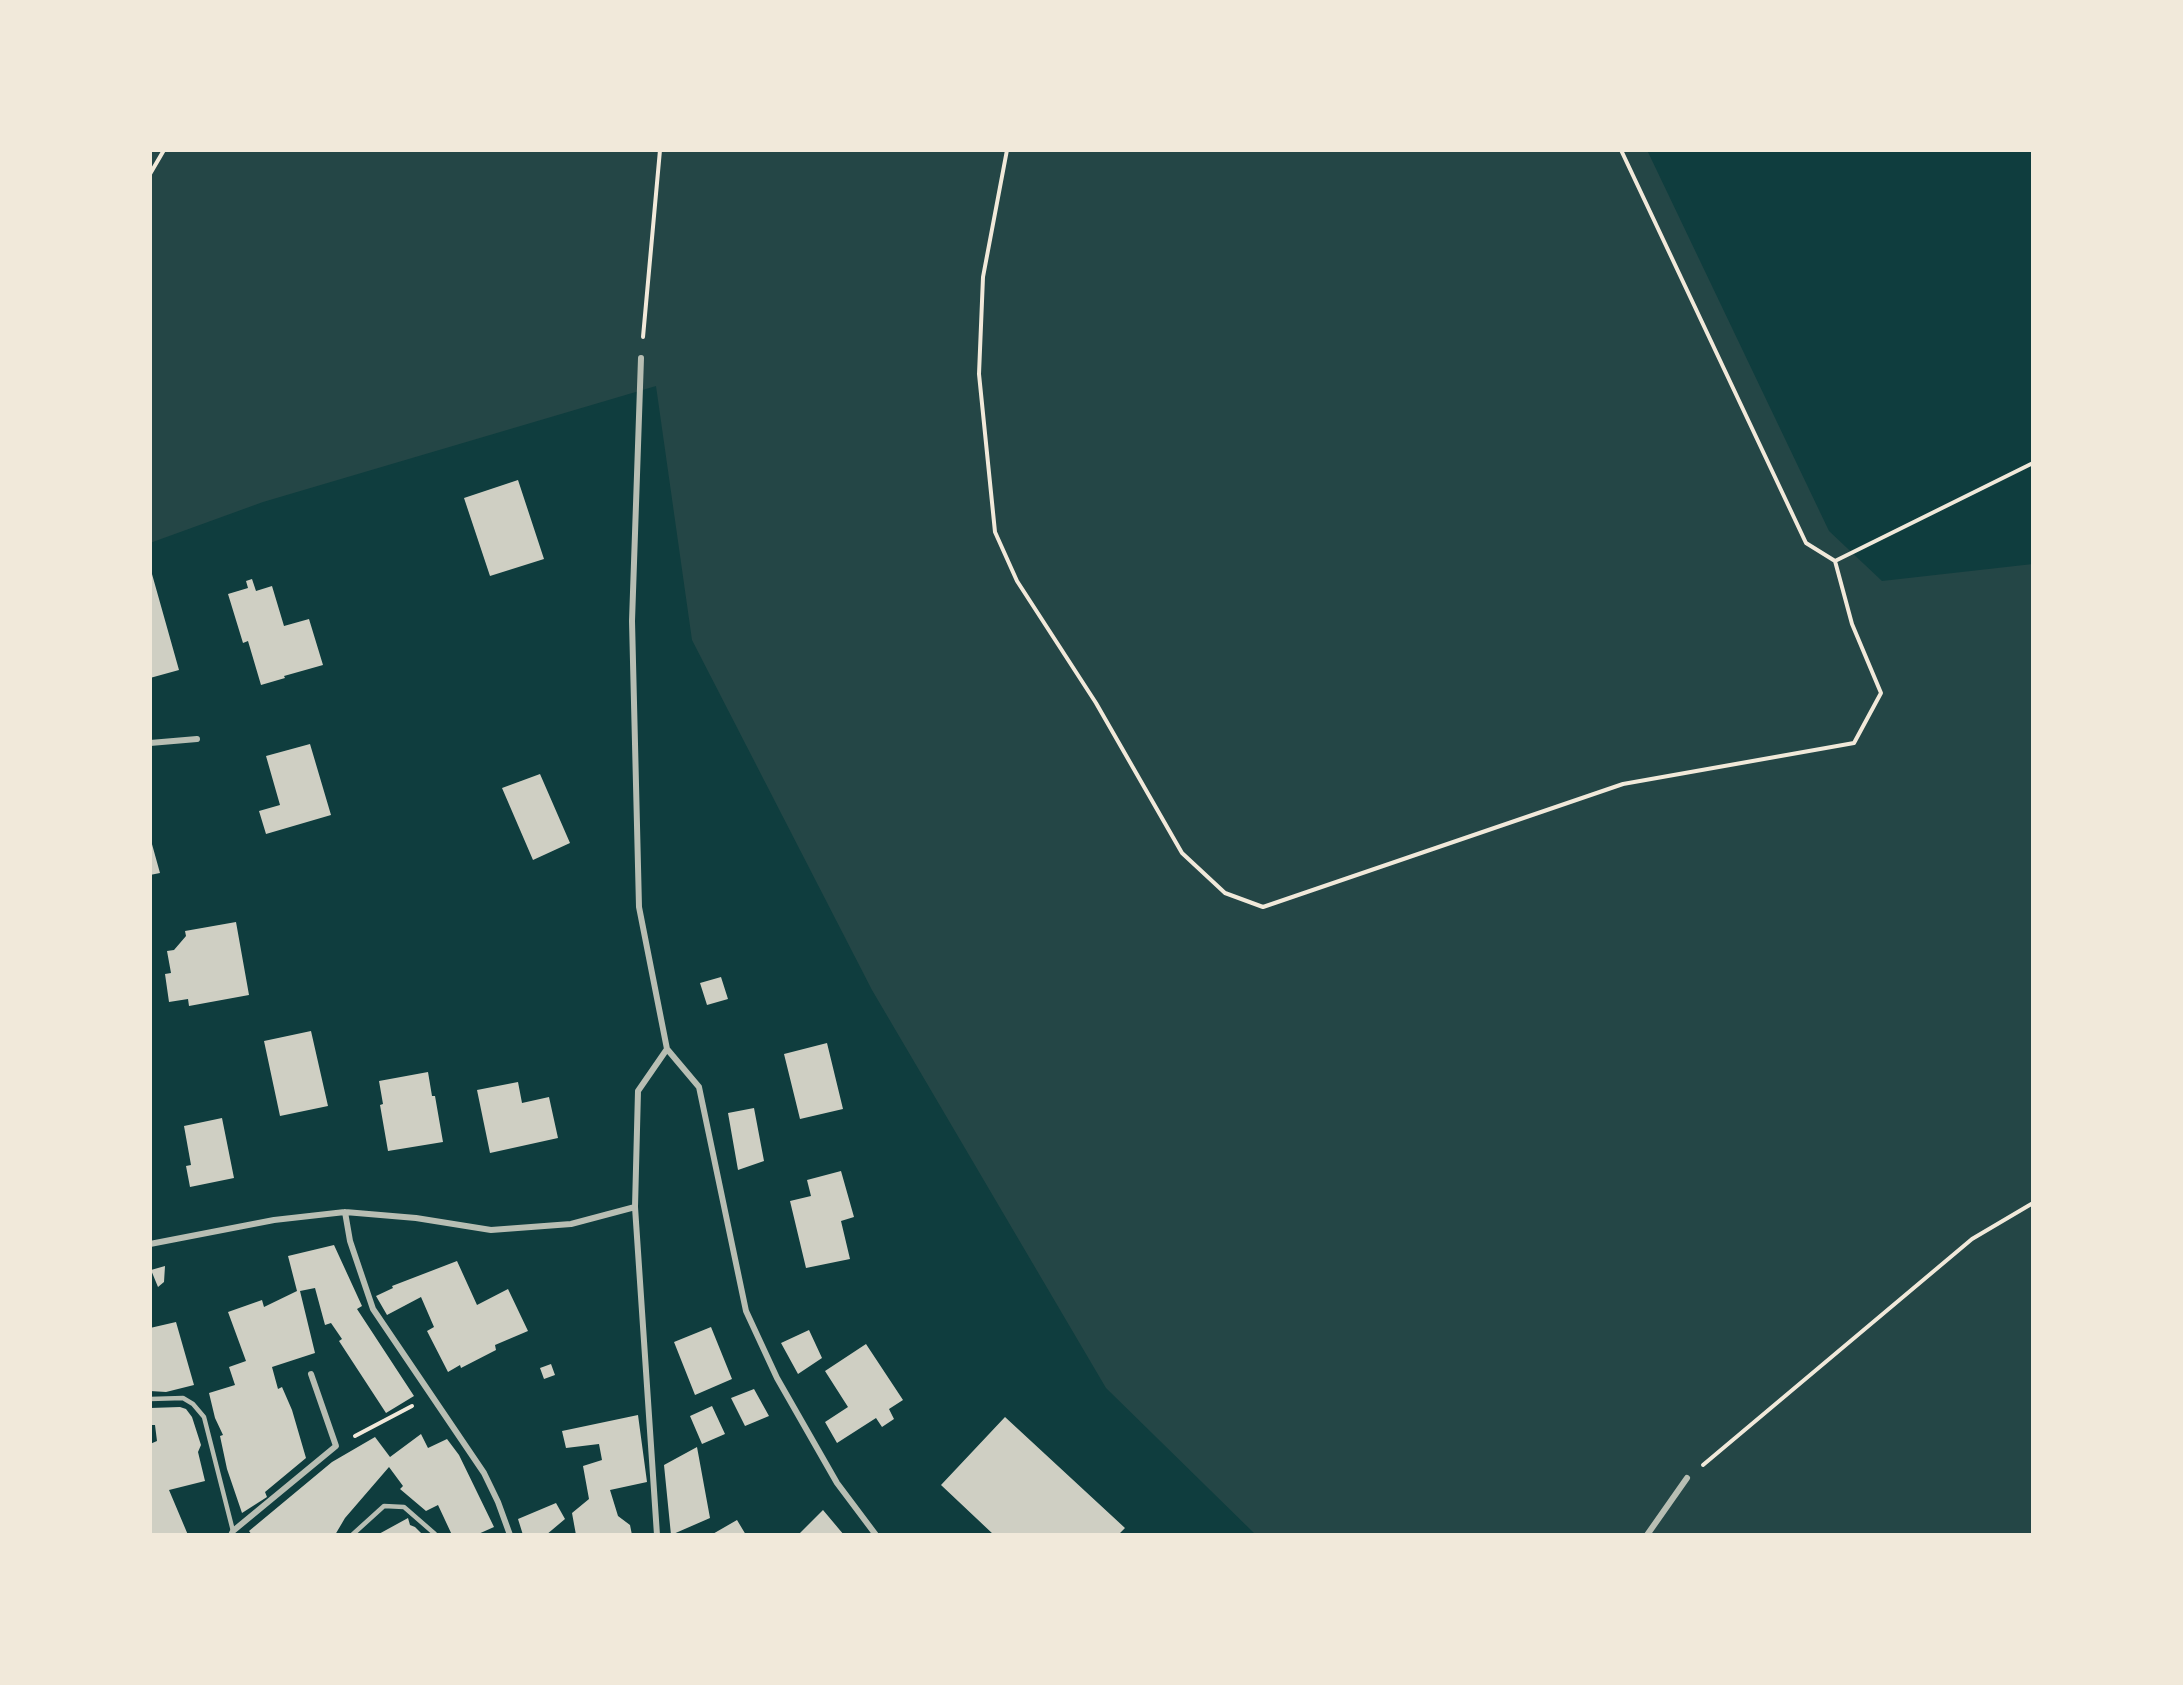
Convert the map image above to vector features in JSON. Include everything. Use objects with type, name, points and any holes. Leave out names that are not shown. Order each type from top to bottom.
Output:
[{"type":"street","points":[[641,358],[632,621],[639,907],[667,1049],[699,1087],[746,1311],[777,1378],[832,1474],[876,1535]]},
{"type":"street","points":[[150,743],[197,739]]},
{"type":"street","points":[[657,1535],[636,1207],[638,1091],[667,1049]]},
{"type":"street","points":[[150,1244],[274,1220],[345,1212],[416,1218],[491,1230],[571,1224],[636,1207]]},
{"type":"street","points":[[345,1212],[350,1241],[373,1309],[484,1473],[510,1535]]},
{"type":"street","points":[[232,1533],[336,1446],[311,1374]]},
{"type":"street","points":[[1647,1535],[1688,1478]]},
{"type":"lane","points":[[150,1399],[183,1398],[193,1404],[204,1417],[232,1533]]},
{"type":"lane","points":[[352,1535],[384,1506],[404,1507],[435,1534]]},
{"type":"path","points":[[150,174],[164,150]]},
{"type":"path","points":[[641,358],[660,150]]},
{"type":"path","points":[[1007,150],[983,277],[979,374],[995,532],[1017,581],[1096,703],[1182,853],[1225,893],[1263,907],[1623,784],[1854,743],[1881,693],[1852,624],[1835,561],[1806,543],[1622,150]]},
{"type":"path","points":[[1835,561],[2033,463]]},
{"type":"path","points":[[1688,1478],[1972,1239],[2033,1203]]},
{"type":"path","points":[[336,1446],[432,1396]]},
{"type":"shaded area","points":[[150,150],[1647,150],[1829,531],[1882,581],[2033,564],[2033,1535],[1256,1535],[1106,1388],[872,990],[692,640],[656,386],[263,502],[150,543]]},
{"type":"building","points":[[518,480],[544,559],[490,576],[464,498]]},
{"type":"building","points":[[150,567],[179,670],[150,678]]},
{"type":"building","points":[[252,579],[256,591],[272,586],[284,626],[309,619],[323,665],[261,685],[248,641],[243,643],[228,594],[248,588],[246,581]]},
{"type":"building","points":[[310,744],[331,815],[266,834],[259,811],[280,805],[266,756]]},
{"type":"building","points":[[540,774],[570,843],[533,860],[502,788]]},
{"type":"building","points":[[150,837],[160,873],[150,875]]},
{"type":"building","points":[[236,922],[249,995],[189,1006],[188,999],[169,1002],[165,974],[171,973],[167,951],[174,950],[186,936],[185,931]]},
{"type":"building","points":[[721,977],[728,999],[707,1005],[700,983]]},
{"type":"building","points":[[311,1031],[328,1106],[280,1116],[264,1041]]},
{"type":"building","points":[[827,1043],[843,1109],[800,1119],[784,1054]]},
{"type":"building","points":[[428,1072],[432,1096],[435,1096],[443,1142],[388,1151],[380,1105],[383,1104],[379,1081]]},
{"type":"building","points":[[518,1082],[522,1103],[549,1097],[558,1138],[490,1153],[477,1090]]},
{"type":"building","points":[[754,1108],[764,1161],[738,1170],[728,1113]]},
{"type":"building","points":[[222,1118],[234,1178],[190,1187],[186,1166],[191,1165],[184,1126]]},
{"type":"building","points":[[841,1171],[854,1217],[841,1221],[850,1259],[806,1268],[790,1201],[811,1196],[807,1180]]},
{"type":"building","points":[[334,1245],[362,1306],[357,1309],[414,1396],[386,1413],[339,1341],[342,1339],[331,1323],[325,1325],[315,1288],[300,1291],[315,1353],[272,1367],[278,1389],[282,1387],[292,1410],[306,1458],[265,1492],[267,1497],[242,1513],[227,1469],[220,1436],[223,1435],[215,1418],[209,1393],[235,1385],[229,1367],[246,1361],[228,1312],[262,1300],[264,1307],[297,1291],[288,1256]]},
{"type":"building","points":[[457,1261],[477,1305],[508,1289],[528,1331],[495,1345],[496,1350],[448,1372],[427,1331],[434,1327],[421,1297],[387,1315],[376,1296],[393,1288],[392,1286]]},
{"type":"building","points":[[165,1266],[164,1282],[158,1287],[151,1270]]},
{"type":"building","points":[[176,1322],[194,1385],[166,1392],[150,1391],[150,1328]]},
{"type":"building","points":[[711,1327],[732,1379],[695,1395],[674,1342]]},
{"type":"building","points":[[809,1330],[822,1358],[798,1374],[781,1343]]},
{"type":"building","points":[[866,1344],[903,1400],[889,1409],[894,1419],[882,1427],[876,1418],[837,1443],[825,1422],[848,1407],[825,1371]]},
{"type":"building","points":[[551,1364],[555,1375],[544,1379],[540,1368]]},
{"type":"building","points":[[754,1389],[769,1416],[745,1426],[731,1398]]},
{"type":"building","points":[[712,1406],[725,1434],[702,1444],[690,1416]]},
{"type":"building","points":[[180,1407],[186,1409],[192,1417],[201,1445],[198,1452],[205,1481],[169,1490],[188,1535],[150,1535],[152,1503],[150,1444],[157,1441],[155,1425],[150,1425],[150,1408]]},
{"type":"building","points":[[638,1415],[647,1482],[610,1490],[618,1516],[630,1525],[632,1535],[576,1535],[572,1513],[589,1499],[583,1466],[602,1460],[599,1444],[566,1448],[562,1431]]},
{"type":"building","points":[[1005,1417],[1125,1528],[1118,1535],[994,1535],[941,1485]]},
{"type":"building","points":[[421,1434],[428,1448],[447,1439],[459,1455],[494,1527],[476,1535],[452,1535],[438,1505],[426,1511],[400,1489],[403,1486],[389,1467],[345,1518],[335,1535],[252,1535],[249,1531],[332,1462],[375,1437],[390,1457]]},
{"type":"building","points":[[697,1447],[710,1518],[671,1535],[664,1465]]},
{"type":"building","points":[[556,1503],[565,1519],[546,1535],[523,1535],[518,1519]]},
{"type":"building","points":[[823,1510],[844,1535],[798,1535]]},
{"type":"building","points":[[408,1518],[410,1525],[423,1535],[377,1535]]},
{"type":"building","points":[[737,1520],[746,1535],[711,1535]]}]
